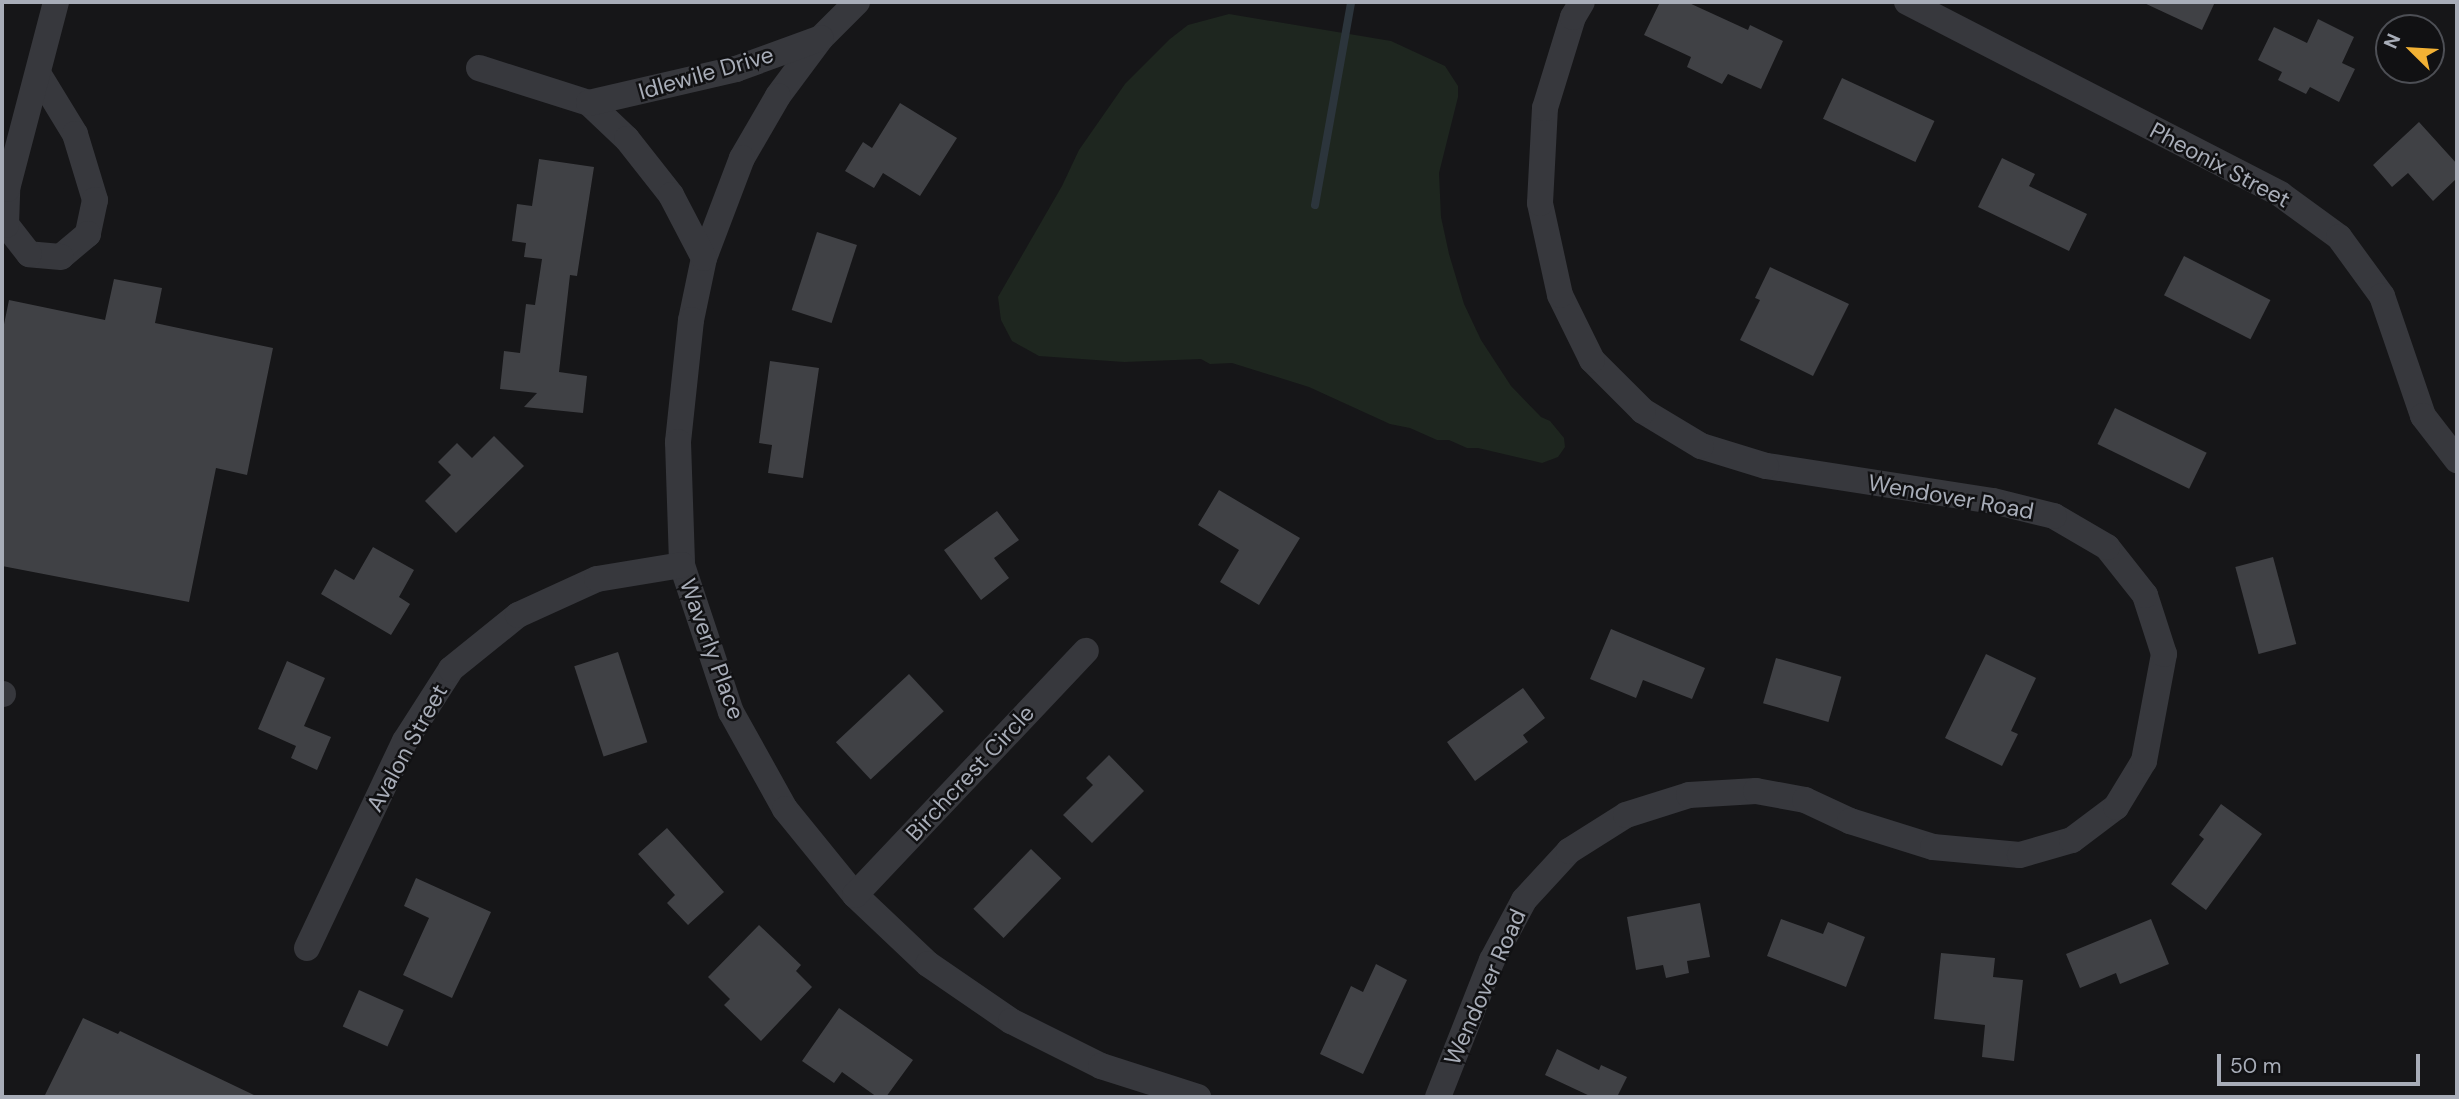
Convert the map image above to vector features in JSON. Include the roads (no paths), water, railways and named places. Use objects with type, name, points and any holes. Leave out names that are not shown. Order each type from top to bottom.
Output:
[{"type":"street","points":[[39,75],[75,134],[95,200],[88,234],[61,257],[29,254],[6,225],[7,189],[56,2]]},
{"type":"street","name":"Waverly Place","points":[[857,2],[821,38],[778,96],[742,158],[704,258],[691,320],[678,442],[682,565],[731,712],[785,809],[855,895],[928,964],[1011,1021],[1101,1066],[1198,1097]]},
{"type":"street","name":"Wendover Road","points":[[1438,1097],[1492,960],[1524,900],[1569,851],[1626,815],[1689,795],[1756,792],[1805,800],[1850,821],[1933,847],[2020,855],[2072,840],[2116,807],[2144,761],[2164,654],[2145,595],[2107,547],[2054,516],[1993,501],[1766,466],[1701,446],[1643,411],[1592,360],[1560,295],[1540,203],[1545,108],[1573,18],[1582,2]]},
{"type":"street","name":"Pheonix Street","points":[[1907,2],[2280,194],[2339,237],[2382,296],[2423,416],[2457,460]]},
{"type":"street","name":"Idlewile Drive","points":[[589,103],[648,92],[736,69],[821,38]]},
{"type":"street","name":"Idlewile Drive","points":[[479,68],[589,103],[627,139],[671,195],[704,258]]},
{"type":"street","name":"Avalon Street","points":[[307,948],[405,741],[452,669],[518,615],[597,579],[682,565]]},
{"type":"street","name":"Birchcrest Circle","points":[[855,895],[1086,651]]},
{"type":"waterway","points":[[1315,205],[1351,2]]}]
